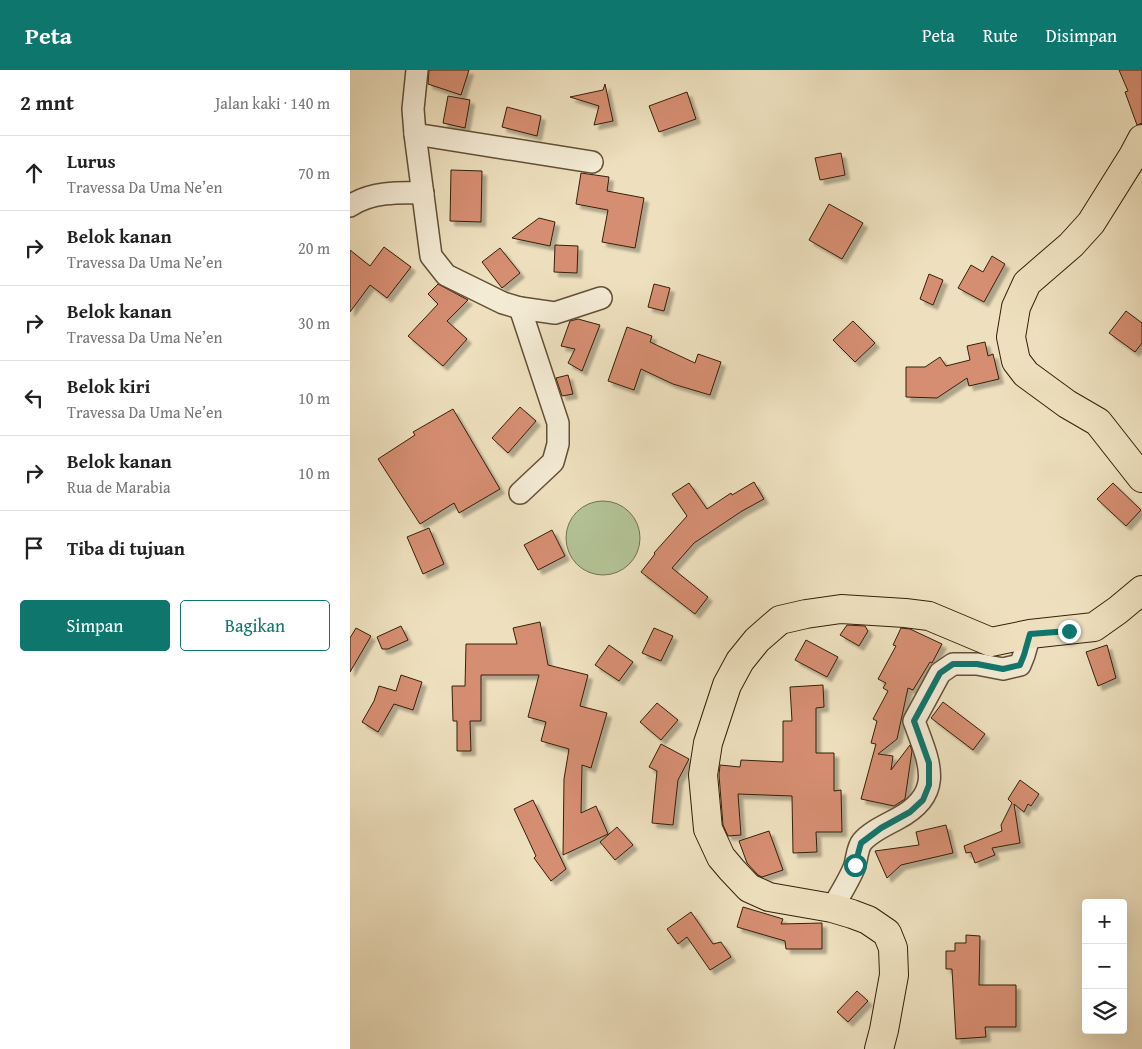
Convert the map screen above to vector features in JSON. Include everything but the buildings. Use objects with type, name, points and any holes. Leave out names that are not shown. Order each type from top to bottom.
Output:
[{"type":"main road","points":[[1142,139],[1091,224],[1071,245],[1027,283],[1016,307],[1011,337],[1016,361],[1026,374],[1067,404],[1098,422],[1142,478]]},
{"type":"main road","points":[[879,1047],[894,975],[893,948],[887,933],[868,920],[832,908],[770,898],[749,888],[721,857],[708,829],[703,774],[708,744],[727,685],[740,661],[757,640],[780,620],[806,614],[841,609],[929,616],[991,642],[1030,634],[1094,627],[1142,590]]},
{"type":"street","points":[[417,70],[413,109],[431,256],[446,275],[503,303],[520,308],[556,312],[601,298]]},
{"type":"street","points":[[415,134],[592,162]]},
{"type":"street","points":[[350,206],[370,196],[402,192],[423,193]]},
{"type":"street","points":[[520,308],[558,423],[558,444],[553,462],[520,493]]},
{"type":"street","points":[[832,908],[851,874],[861,843],[881,828],[910,812],[923,800],[929,785],[929,763],[914,721],[940,673],[953,664],[977,664],[1003,669],[1020,665],[1030,634]]},
{"type":"green space","points":[[603,501],[624,507],[634,517],[640,538],[634,559],[624,569],[603,575],[582,569],[572,559],[566,538],[572,517],[582,507]]},
{"type":"route","points":[[855,865],[861,843],[881,828],[910,812],[923,800],[929,785],[929,763],[914,721],[940,673],[953,664],[977,664],[1003,669],[1020,665],[1030,634],[1069,631]]}]
